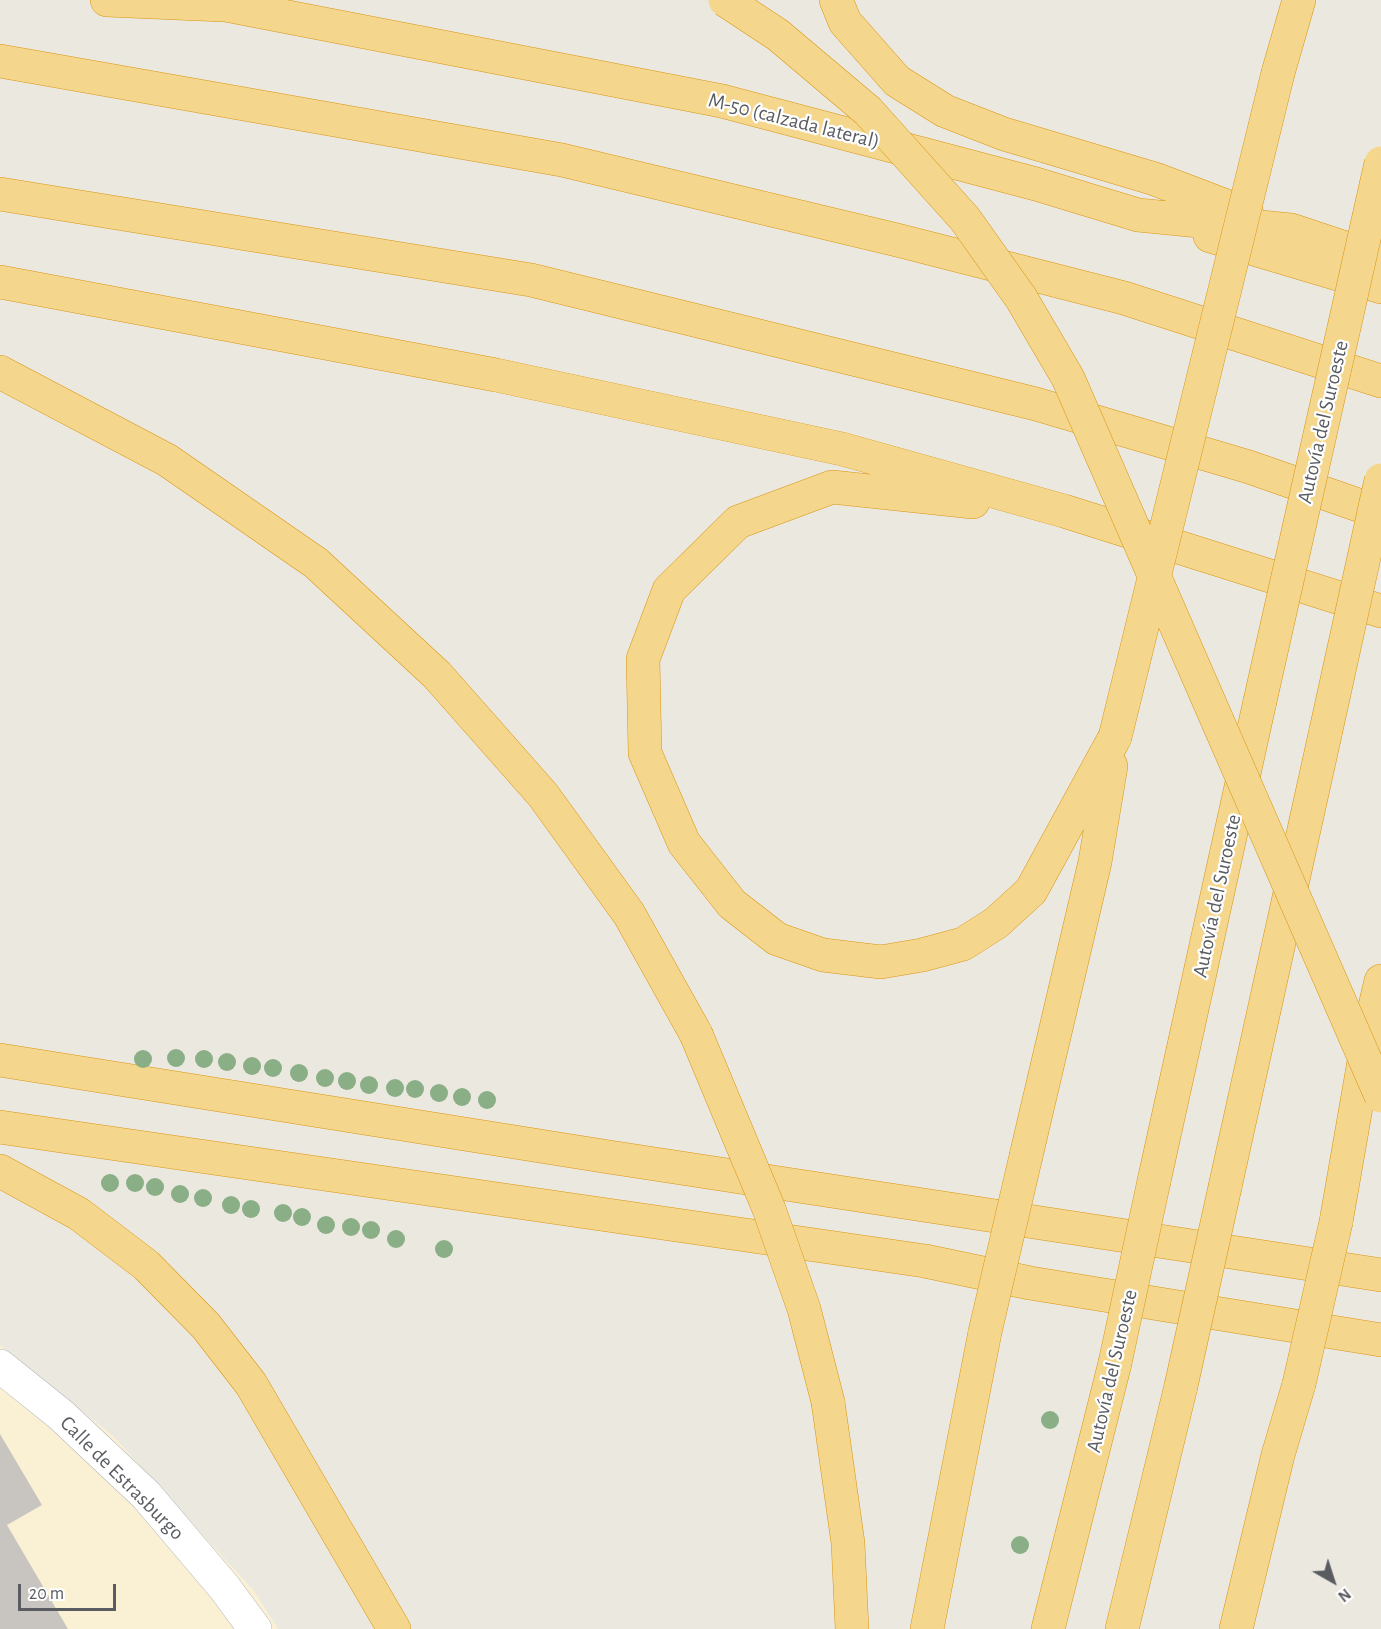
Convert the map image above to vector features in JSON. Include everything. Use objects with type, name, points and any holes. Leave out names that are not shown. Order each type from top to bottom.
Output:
[{"type":"highway","points":[[107,0],[236,6]]},
{"type":"highway","name":"M-50 (calzada lateral)","points":[[200,0],[722,101],[1036,184],[1138,215],[1291,230],[1381,260]]},
{"type":"highway","points":[[725,0],[778,35],[868,111],[965,219],[1021,298],[1068,378],[1381,1096]]},
{"type":"highway","points":[[836,0],[844,22],[897,81],[945,111],[1004,134],[1155,179],[1291,230]]},
{"type":"highway","points":[[1278,73],[1284,0]]},
{"type":"highway","points":[[927,1629],[985,1332],[1095,862],[1115,737],[1278,73],[1299,0]]},
{"type":"highway","points":[[0,61],[562,160],[897,240],[1124,298],[1381,381]]},
{"type":"highway","name":"Autovía del Suroeste","points":[[1048,1629],[1115,1363],[1381,163]]},
{"type":"highway","points":[[0,194],[531,280],[1036,404],[1249,466],[1381,513]]},
{"type":"highway","points":[[1138,215],[1381,288]]},
{"type":"highway","points":[[0,282],[496,375],[819,444],[1064,511],[1381,611]]},
{"type":"highway","points":[[0,372],[167,460],[316,562],[437,675],[543,795],[629,914],[696,1034],[769,1209],[804,1309],[828,1402],[848,1543],[852,1629]]},
{"type":"highway","points":[[1122,1629],[1181,1386],[1381,480]]},
{"type":"highway","points":[[1064,511],[832,488],[738,522],[669,590],[643,659],[645,753],[684,843],[732,904],[777,939],[823,955],[881,962],[922,955],[963,944],[996,923],[1031,891],[1115,737]]},
{"type":"highway","points":[[1236,1629],[1278,1455],[1299,1383],[1336,1222],[1370,1028],[1381,981]]},
{"type":"highway","points":[[0,1060],[609,1157],[1381,1275]]},
{"type":"highway","points":[[0,1127],[925,1261],[1030,1283],[1381,1340]]},
{"type":"highway","points":[[0,1171],[79,1214],[146,1265],[206,1326],[251,1384],[394,1629]]},
{"type":"street","name":"Calle de Estrasburgo","points":[[0,1366],[61,1415],[146,1495],[224,1587],[255,1629]]},
{"type":"shaded area","points":[[0,1345],[113,1436],[254,1591],[278,1629],[0,1629]]},
{"type":"building","points":[[0,1434],[42,1505],[7,1525],[68,1629],[0,1629]]}]
